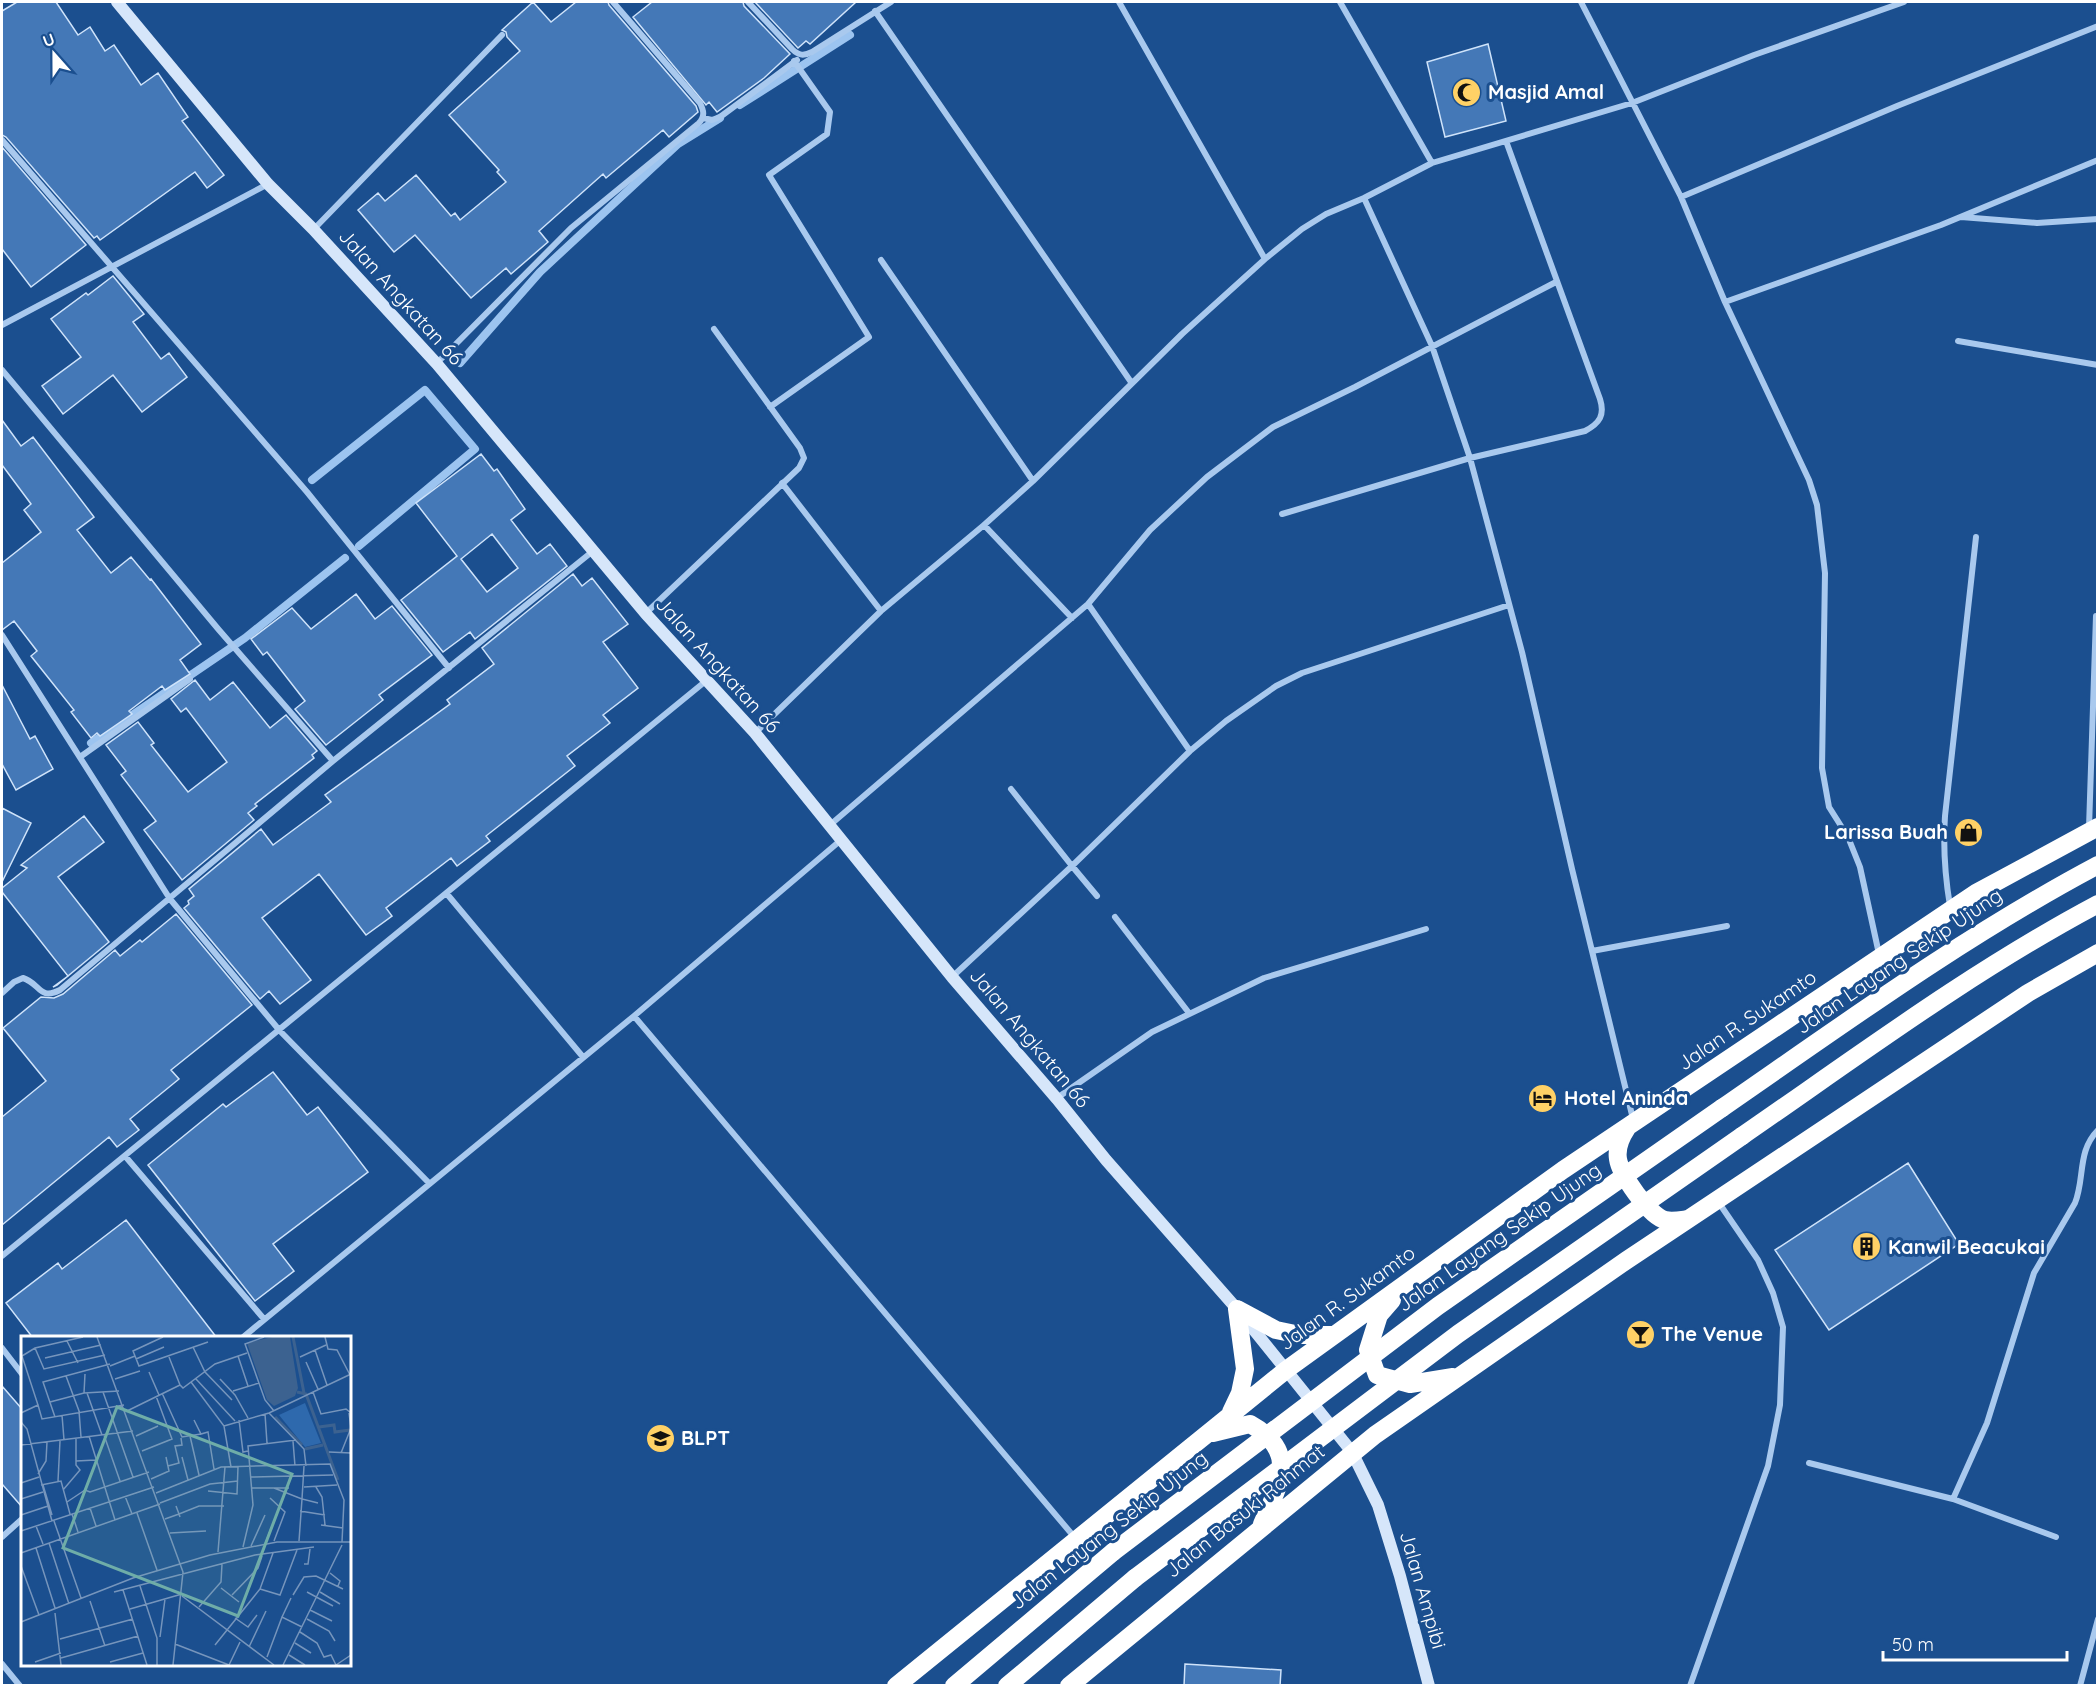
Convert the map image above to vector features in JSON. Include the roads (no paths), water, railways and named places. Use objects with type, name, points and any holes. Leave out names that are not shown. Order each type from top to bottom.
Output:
[{"type":"highway","name":"Jalan R. Sukamto","points":[[1229,1416],[1283,1366],[1334,1335],[1563,1170],[1951,909],[2093,829]]},
{"type":"highway","name":"Jalan Layang Sekip Ujung","points":[[954,1686],[1113,1551],[1438,1306],[1944,955],[2046,892],[2097,865]]},
{"type":"highway","points":[[1007,1686],[1135,1578],[1458,1334],[1963,983],[2097,904]]},
{"type":"highway","points":[[1407,1282],[1379,1315],[1368,1350],[1377,1375],[1410,1384],[1458,1377],[1688,1219],[2028,993],[2097,953]]},
{"type":"highway","points":[[1630,1125],[1620,1139],[1618,1159],[1621,1168],[1647,1209],[1666,1221],[1688,1219]]},
{"type":"highway","points":[[896,1686],[1229,1416],[1240,1393],[1245,1369],[1237,1309]]},
{"type":"highway","points":[[1237,1309],[1276,1330],[1300,1335],[1334,1335]]},
{"type":"highway","name":"Jalan Basuki Rahmat","points":[[1069,1686],[1352,1452],[1458,1377]]},
{"type":"highway","points":[[1206,1435],[1250,1424],[1275,1442],[1280,1452],[1281,1476],[1261,1527]]},
{"type":"street","name":"Jalan Angkatan 66","points":[[119,2],[268,184],[443,372],[646,614],[755,733],[952,977],[1106,1160],[1237,1309],[1352,1452]]},
{"type":"street","points":[[443,372],[571,228],[703,118],[704,113],[700,103],[613,2]]},
{"type":"street","points":[[748,2],[798,55],[802,55]]},
{"type":"street","points":[[703,118],[712,120],[720,117],[802,55],[812,52],[891,2]]},
{"type":"street","points":[[1119,2],[1265,259]]},
{"type":"street","points":[[1340,2],[1432,163]]},
{"type":"street","points":[[1581,2],[1681,197],[1725,302],[1796,450],[1817,505],[1825,573],[1822,768],[1829,807],[1848,837],[1860,867],[1880,957]]},
{"type":"street","points":[[755,733],[881,611],[1033,481],[1131,382],[1265,259],[1302,229],[1326,214],[1364,198],[1432,163],[1632,103],[1754,55],[1904,2]]},
{"type":"street","points":[[876,12],[1131,382]]},
{"type":"street","points":[[1681,197],[1896,106],[2097,26]]},
{"type":"street","points":[[313,230],[502,35]]},
{"type":"street","points":[[770,407],[869,337],[769,175],[828,134],[830,112],[794,61]]},
{"type":"street","points":[[2,140],[308,492],[449,668]]},
{"type":"street","points":[[1282,514],[1470,458],[1585,430],[1600,420],[1602,405],[1506,141]]},
{"type":"street","points":[[1725,302],[1961,217],[2097,160]]},
{"type":"street","points":[[2,325],[268,184]]},
{"type":"street","points":[[1364,198],[1432,346],[1470,458],[1509,605],[1592,951],[1630,1125]]},
{"type":"street","points":[[1961,217],[2037,222],[2097,219]]},
{"type":"street","points":[[881,260],[1033,481]]},
{"type":"street","points":[[830,825],[1088,604],[1150,530],[1207,477],[1273,427],[1556,282]]},
{"type":"street","points":[[646,614],[799,468],[804,458],[800,448],[714,329]]},
{"type":"street","points":[[1958,340],[2097,365]]},
{"type":"street","points":[[2,370],[219,630],[333,761]]},
{"type":"street","points":[[783,483],[881,611]]},
{"type":"street","points":[[984,525],[1072,618]]},
{"type":"street","points":[[1951,909],[1945,877],[1943,840],[1977,537]]},
{"type":"street","points":[[2,993],[14,982],[23,978],[32,981],[41,992],[54,993],[60,990],[333,761],[593,550]]},
{"type":"street","points":[[1088,604],[1190,751]]},
{"type":"street","points":[[952,977],[1072,866],[1190,751],[1254,700],[1302,673],[1509,605]]},
{"type":"street","points":[[2093,829],[2096,616]]},
{"type":"street","points":[[2,635],[170,899],[280,1031],[429,1183]]},
{"type":"street","points":[[80,757],[190,679]]},
{"type":"street","points":[[2,1256],[707,680]]},
{"type":"street","points":[[1011,789],[1097,896]]},
{"type":"street","points":[[244,1336],[634,1016],[841,840]]},
{"type":"street","points":[[447,894],[583,1057]]},
{"type":"street","points":[[1114,917],[1189,1013]]},
{"type":"street","points":[[1592,951],[1727,926]]},
{"type":"street","points":[[1057,1099],[1152,1032],[1263,978],[1426,929]]},
{"type":"street","points":[[634,1016],[1076,1539]]},
{"type":"street","points":[[1953,1499],[1987,1423],[2034,1273],[2075,1203],[2079,1193],[2084,1151],[2091,1136],[2097,1130]]},
{"type":"street","points":[[125,1156],[264,1319]]},
{"type":"street","points":[[1690,1686],[1768,1466],[1780,1405],[1783,1327],[1773,1293],[1758,1260],[1717,1200]]},
{"type":"street","points":[[2,1348],[21,1373]]},
{"type":"street","name":"Jalan Ampibi","points":[[1352,1452],[1378,1505],[1400,1576],[1428,1685]]},
{"type":"street","points":[[1809,1463],[1953,1499],[2056,1537]]},
{"type":"street","points":[[2,1537],[21,1520]]},
{"type":"street","points":[[2080,1686],[2097,1619]]},
{"type":"street","points":[[2,1664],[20,1686]]},
{"type":"waterway","points":[[740,105],[850,35]]},
{"type":"waterway","points":[[460,363],[540,272],[678,144],[720,118]]},
{"type":"waterway","points":[[312,480],[425,390],[475,449],[359,546]]},
{"type":"waterway","points":[[91,743],[245,638],[345,558]]},
{"type":"place","name":"Masjid Amal","points":[[1467,92]]},
{"type":"place","name":"Larissa Buah","points":[[1969,832]]},
{"type":"place","name":"Hotel Aninda","points":[[1543,1098]]},
{"type":"place","name":"Kanwil Beacukai","points":[[1867,1247]]},
{"type":"place","name":"The Venue","points":[[1640,1334]]},
{"type":"place","name":"BLPT","points":[[660,1438]]}]
